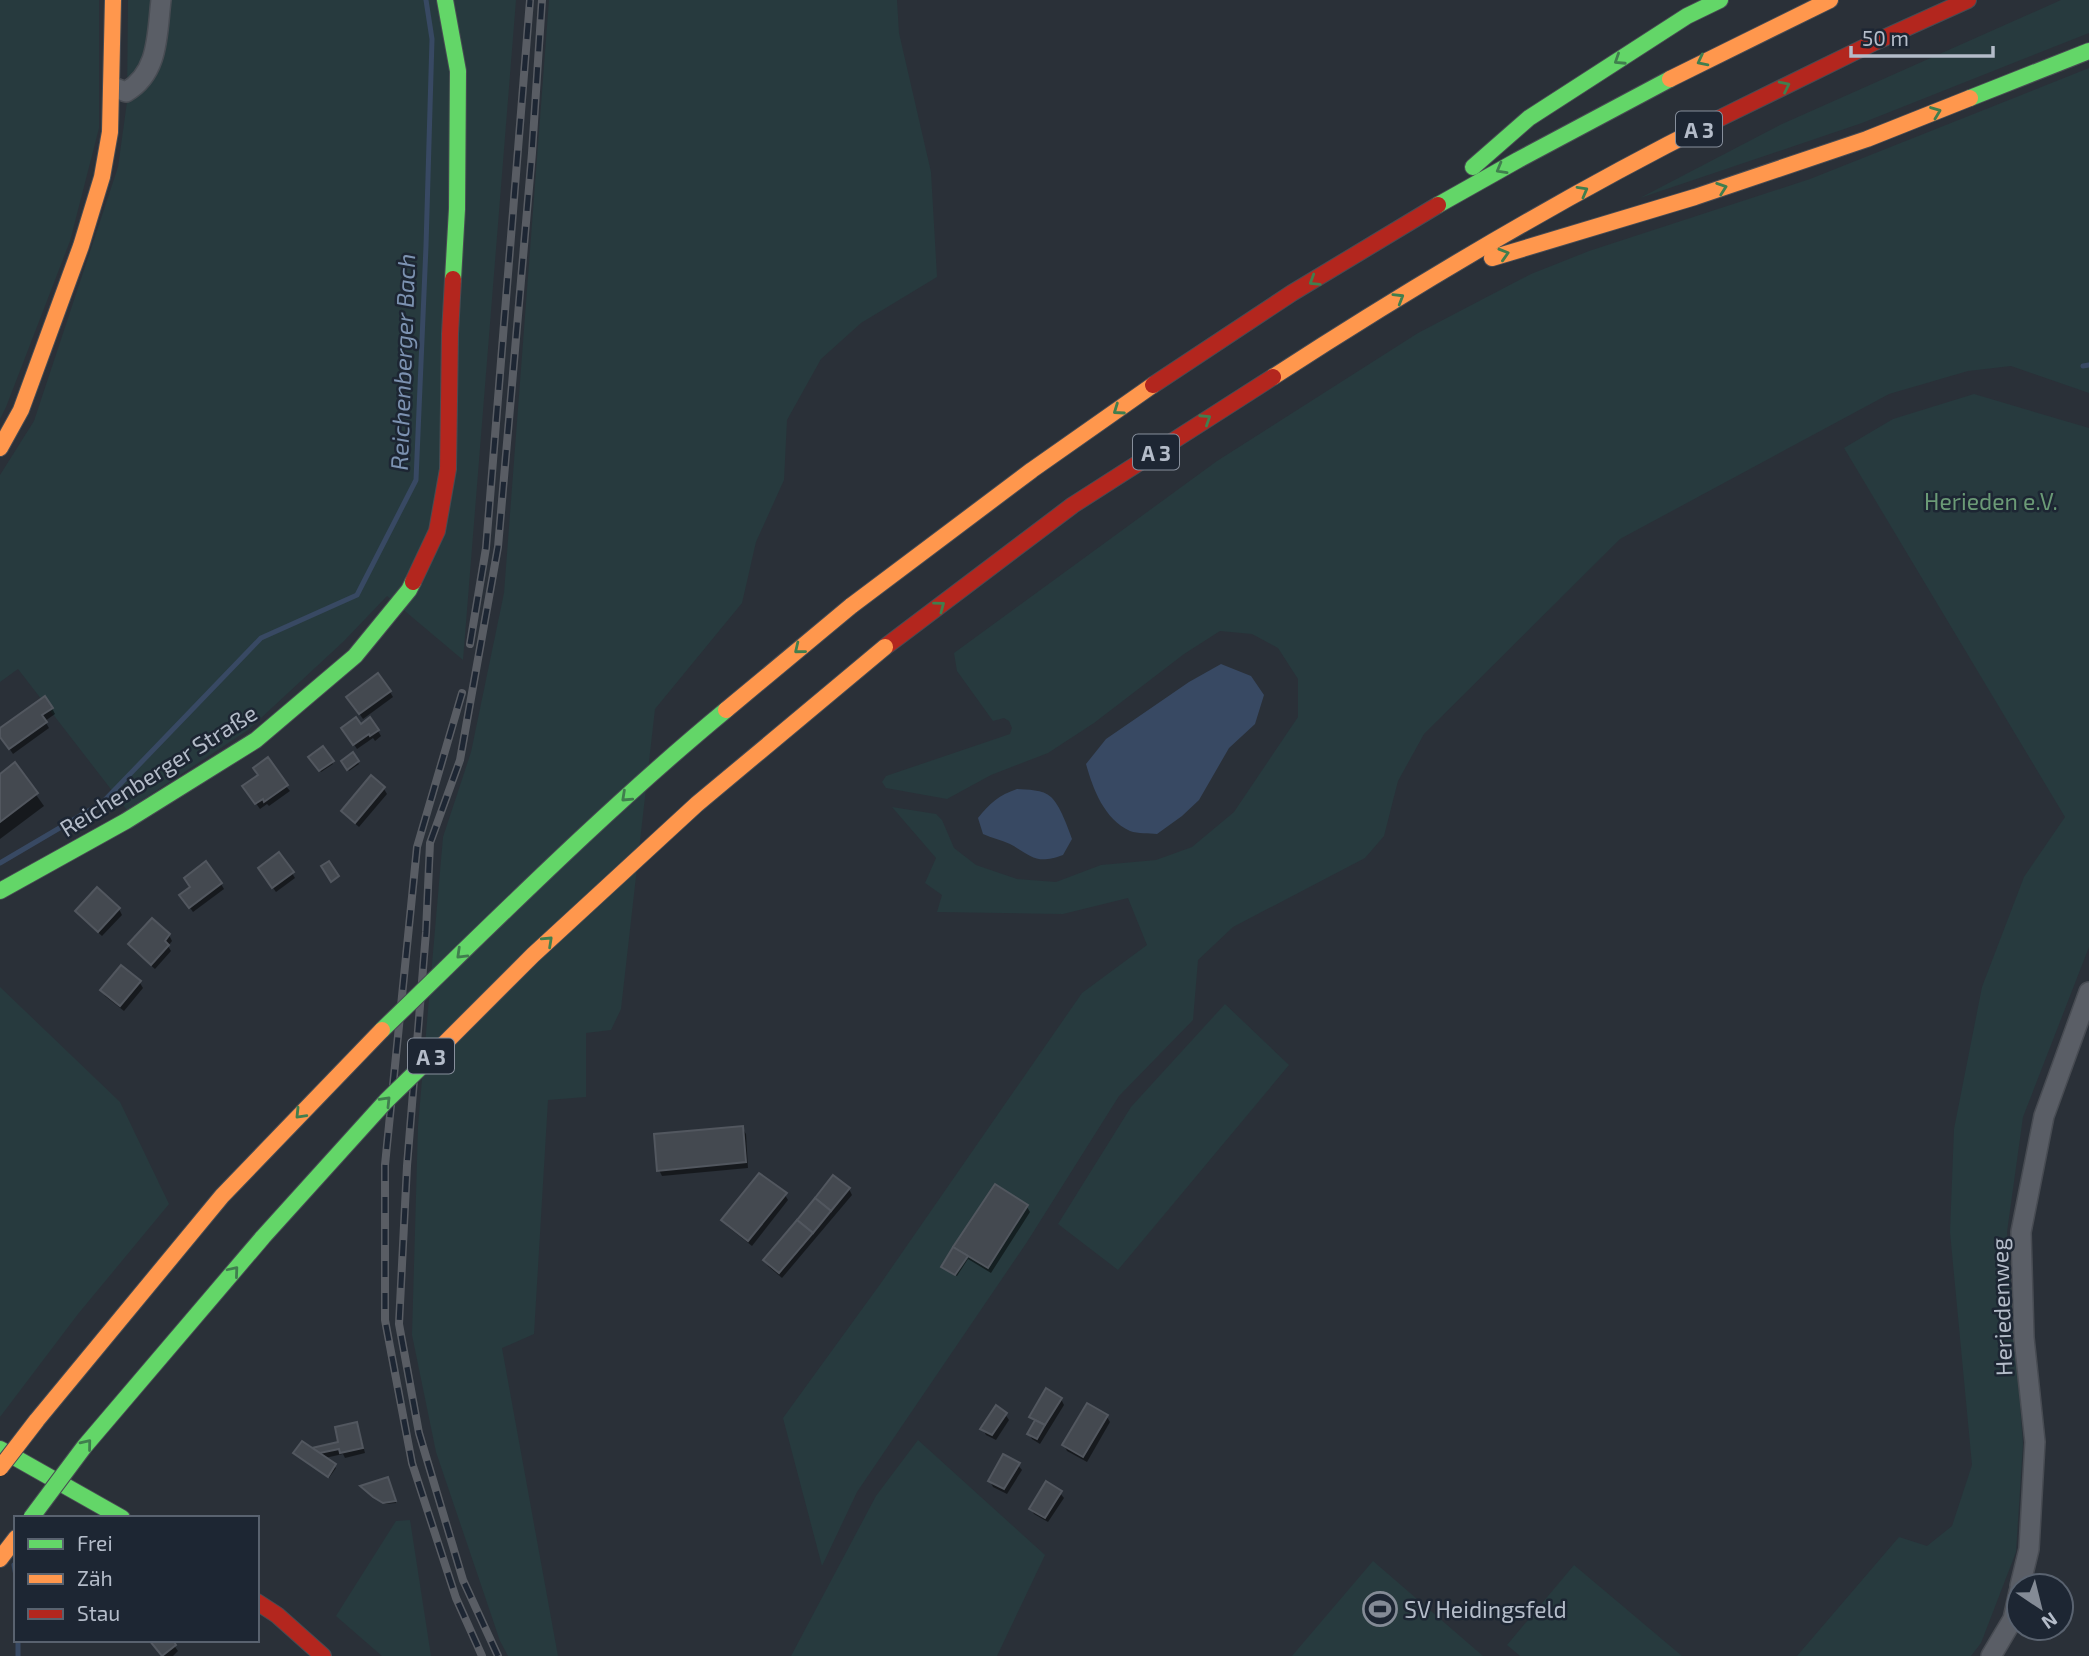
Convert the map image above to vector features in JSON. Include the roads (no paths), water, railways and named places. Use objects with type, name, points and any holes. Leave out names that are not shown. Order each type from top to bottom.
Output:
[{"type":"main road","points":[[0,448],[21,410],[81,246],[102,177],[110,132],[113,87],[113,0]]},
{"type":"main road","name":"Reichenberger Straße","points":[[0,891],[126,821],[256,740],[355,656],[408,590],[437,531],[448,469],[450,334],[457,209],[458,71],[445,0]]},
{"type":"main road","name":"A 3","points":[[1412,220],[1529,118],[1687,16],[1720,0]]},
{"type":"main road","name":"A 3","points":[[0,1468],[222,1196],[349,1063],[554,863],[663,762],[852,606],[1011,484],[1194,357],[1412,220],[1625,100],[1829,0]]},
{"type":"main road","name":"A 3","points":[[32,1516],[84,1447],[263,1237],[386,1101],[533,955],[697,804],[885,647],[1075,504],[1290,365],[1439,274],[1540,215],[1722,117],[1968,0]]},
{"type":"main road","points":[[1439,274],[1695,197],[1867,139],[2089,51]]},
{"type":"main road","points":[[0,1449],[118,1516]]},
{"type":"main road","points":[[0,1559],[14,1541]]},
{"type":"main road","points":[[259,1603],[323,1656]]},
{"type":"street","points":[[113,87],[126,92],[146,75],[153,61],[161,0]]},
{"type":"street","name":"Heriedenweg","points":[[2023,1572],[2029,1549],[2035,1442],[2024,1338],[2021,1232],[2043,1116],[2089,992]]},
{"type":"street","points":[[1991,1656],[2005,1632]]},
{"type":"water","points":[[1221,664],[1251,676],[1264,695],[1255,724],[1229,748],[1199,800],[1182,816],[1157,834],[1130,831],[1121,826],[1106,811],[1096,793],[1086,764],[1106,739],[1189,682]]},
{"type":"water","points":[[1017,789],[1048,794],[1054,801],[1072,839],[1063,855],[1046,859],[1035,858],[1010,844],[983,834],[978,818],[995,800]]},
{"type":"waterway","name":"Reichenberger Bach","points":[[0,863],[102,803],[261,638],[357,595],[416,480],[432,39],[426,0]]},
{"type":"waterway","points":[[2083,366],[2089,365]]},
{"type":"waterway","points":[[18,1642],[18,1656]]},
{"type":"railway","points":[[470,644],[486,548],[530,0]]},
{"type":"railway","points":[[498,1656],[463,1580],[419,1433],[399,1324],[407,1166],[426,932],[430,843],[460,760],[498,547],[532,153],[542,0]]},
{"type":"railway","points":[[462,693],[417,847],[385,1165],[385,1320],[412,1463],[456,1598],[482,1656]]},
{"type":"place","name":"SV Heidingsfeld","points":[[1380,1609]]},
{"type":"park label","name":"Herieden e.V.","points":[[1991,501]]}]
